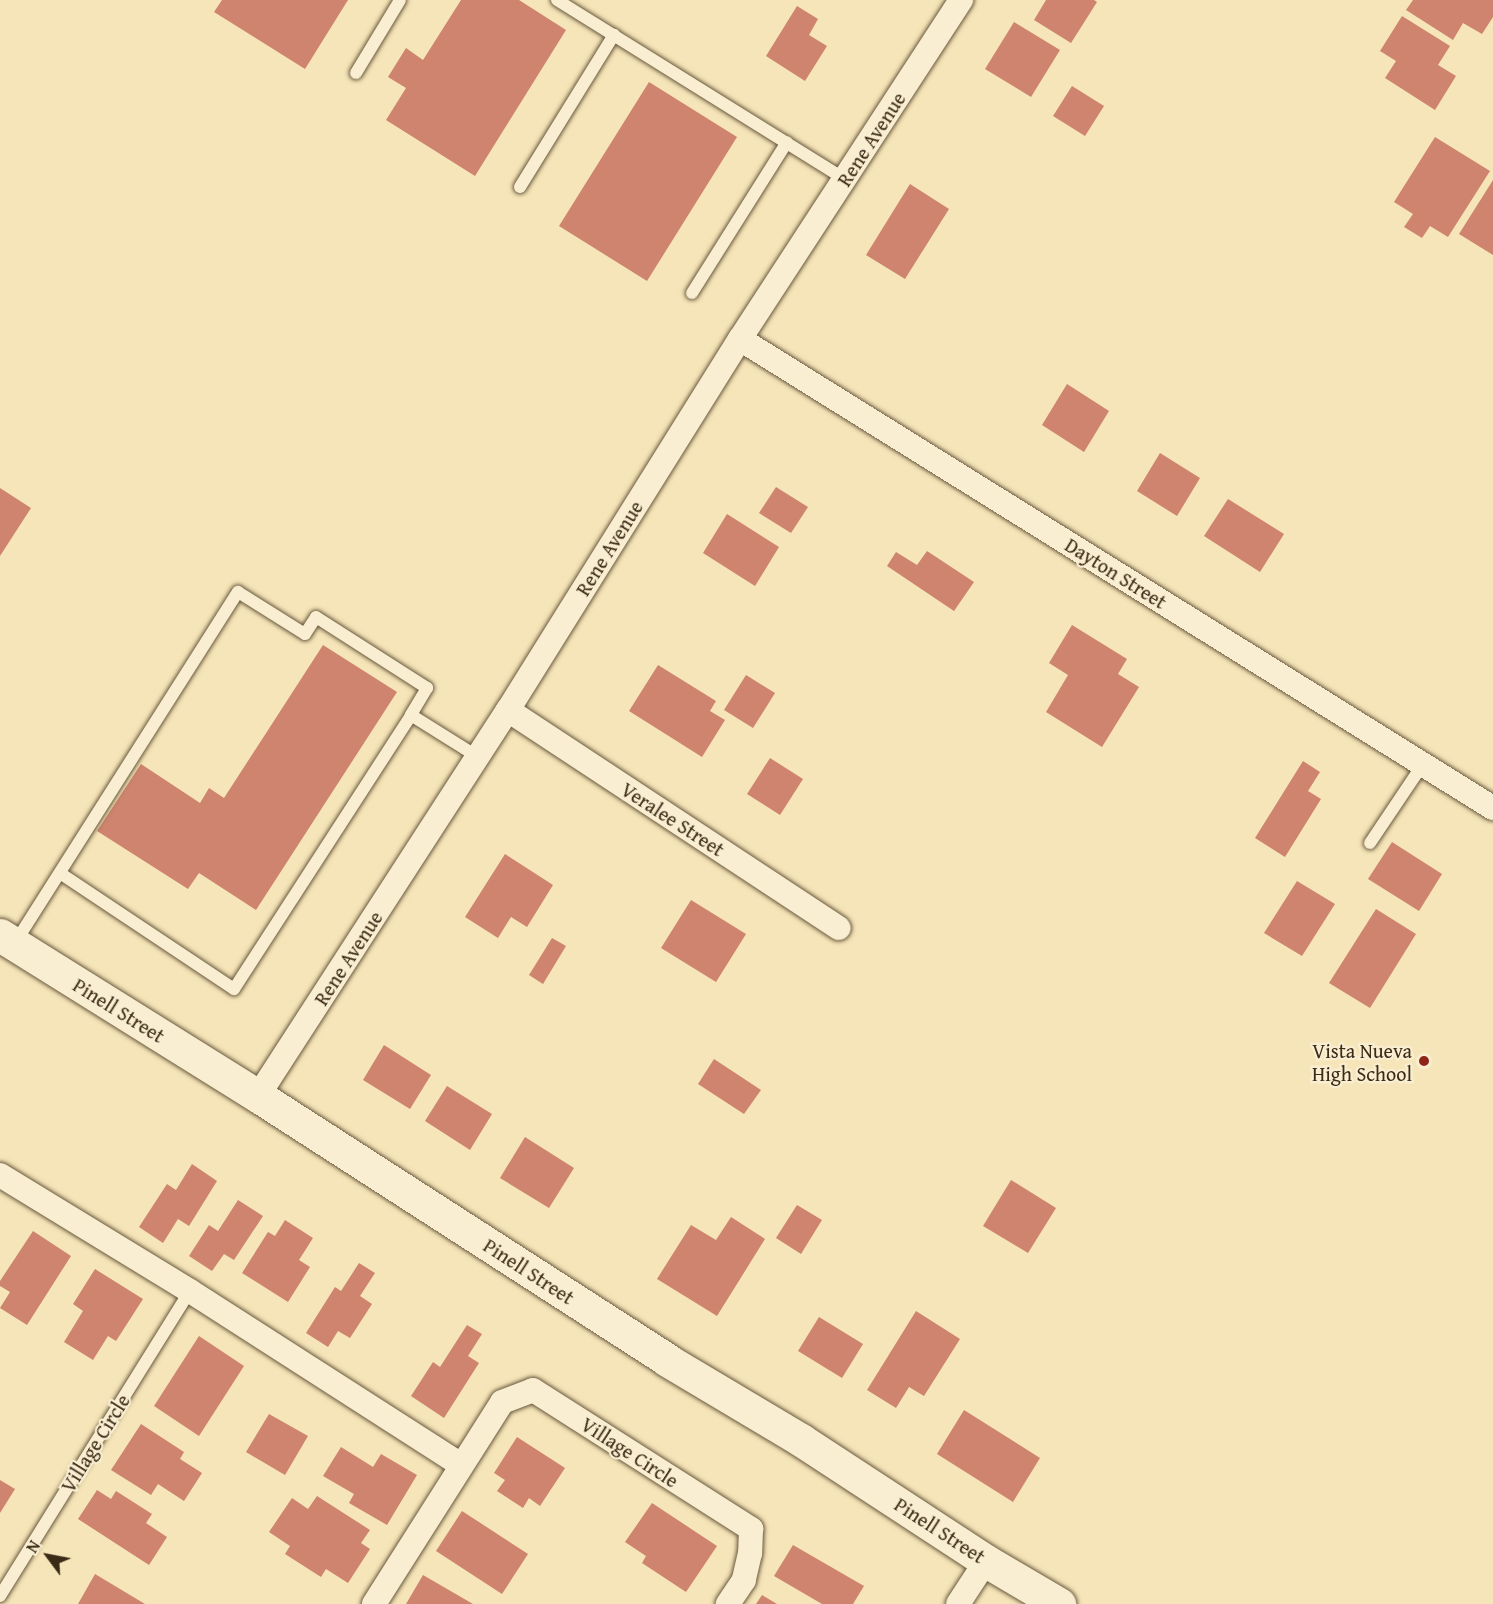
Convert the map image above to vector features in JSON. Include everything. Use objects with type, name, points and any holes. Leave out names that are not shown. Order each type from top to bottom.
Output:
[{"type":"street","name":"Rene Avenue","points":[[258,1096],[508,710],[740,339],[961,0]]},
{"type":"street","name":"Dayton Street","points":[[740,339],[1493,808]]},
{"type":"street","name":"Veralee Street","points":[[508,710],[838,927]]},
{"type":"street","name":"Pinell Street","points":[[7,939],[258,1096],[667,1360],[801,1440],[986,1560],[1059,1604]]},
{"type":"street","points":[[0,1175],[190,1291],[461,1464]]},
{"type":"street","name":"Village Circle","points":[[374,1604],[502,1402],[533,1390],[751,1529],[750,1553],[744,1580],[728,1604]]},
{"type":"street","points":[[958,1604],[986,1560]]},
{"type":"lane","points":[[356,74],[400,0]]},
{"type":"lane","points":[[557,0],[845,179]]},
{"type":"lane","points":[[520,187],[614,35]]},
{"type":"lane","points":[[692,293],[787,142]]},
{"type":"lane","points":[[7,939],[60,873],[238,592],[305,634],[316,617],[427,688],[234,989],[60,873]]},
{"type":"lane","points":[[411,715],[477,758]]},
{"type":"lane","points":[[1370,843],[1423,764]]},
{"type":"lane","name":"Village Circle","points":[[0,1596],[190,1291]]},
{"type":"building","points":[[222,0],[348,0],[305,69],[214,12]]},
{"type":"building","points":[[461,0],[519,0],[566,30],[475,176],[386,120],[406,88],[388,77],[406,48],[423,60]]},
{"type":"building","points":[[1046,0],[1094,0],[1097,2],[1071,43],[1034,20]]},
{"type":"building","points":[[1413,0],[1493,0],[1493,17],[1482,34],[1463,23],[1453,40],[1406,10]]},
{"type":"building","points":[[797,6],[818,19],[809,35],[827,46],[805,81],[766,56]]},
{"type":"building","points":[[1402,16],[1450,46],[1438,65],[1456,76],[1435,110],[1385,78],[1396,61],[1380,51]]},
{"type":"building","points":[[1014,22],[1060,50],[1031,97],[985,69]]},
{"type":"building","points":[[649,82],[737,137],[647,281],[559,226]]},
{"type":"building","points":[[1072,86],[1104,106],[1085,136],[1053,116]]},
{"type":"building","points":[[1435,137],[1490,171],[1448,237],[1430,226],[1422,238],[1404,227],[1413,214],[1394,202]]},
{"type":"building","points":[[1493,180],[1493,255],[1459,234]]},
{"type":"building","points":[[910,184],[949,209],[905,279],[866,255]]},
{"type":"building","points":[[1067,384],[1109,411],[1084,452],[1042,425]]},
{"type":"building","points":[[1160,453],[1200,478],[1177,516],[1137,491]]},
{"type":"building","points":[[776,487],[808,507],[791,533],[759,513]]},
{"type":"building","points":[[0,488],[31,508],[0,556]]},
{"type":"building","points":[[1228,499],[1284,534],[1260,572],[1204,536]]},
{"type":"building","points":[[727,514],[779,547],[755,586],[703,553]]},
{"type":"building","points":[[927,551],[974,582],[954,611],[887,566],[896,552],[917,565]]},
{"type":"building","points":[[1072,625],[1127,659],[1118,674],[1139,687],[1102,747],[1046,712],[1068,675],[1049,663]]},
{"type":"building","points":[[323,645],[397,692],[256,910],[199,873],[188,889],[97,831],[141,764],[200,803],[209,788],[224,798]]},
{"type":"building","points":[[658,665],[716,701],[710,711],[725,720],[702,757],[629,711]]},
{"type":"building","points":[[746,675],[775,693],[753,728],[724,710]]},
{"type":"building","points":[[770,758],[803,779],[780,815],[747,794]]},
{"type":"building","points":[[1303,761],[1320,772],[1308,791],[1321,799],[1285,857],[1255,838]]},
{"type":"building","points":[[1392,842],[1442,874],[1419,911],[1368,879]]},
{"type":"building","points":[[505,854],[553,885],[527,927],[511,917],[498,938],[465,917]]},
{"type":"building","points":[[1297,881],[1335,904],[1302,956],[1264,933]]},
{"type":"building","points":[[691,900],[746,934],[716,982],[661,948]]},
{"type":"building","points":[[1376,909],[1416,934],[1370,1008],[1329,983]]},
{"type":"building","points":[[552,938],[566,946],[543,984],[529,975]]},
{"type":"building","points":[[384,1045],[431,1075],[410,1109],[363,1080]]},
{"type":"building","points":[[714,1059],[761,1090],[744,1114],[698,1084]]},
{"type":"building","points":[[447,1086],[492,1114],[470,1150],[425,1121]]},
{"type":"building","points":[[525,1137],[574,1168],[549,1208],[500,1178]]},
{"type":"building","points":[[192,1164],[217,1181],[189,1226],[178,1219],[163,1243],[139,1227],[167,1184],[176,1190]]},
{"type":"building","points":[[1011,1180],[1056,1208],[1028,1253],[983,1226]]},
{"type":"building","points":[[238,1200],[263,1216],[234,1260],[224,1254],[212,1271],[189,1256],[209,1225],[218,1231]]},
{"type":"building","points":[[797,1205],[822,1220],[801,1254],[776,1238]]},
{"type":"building","points":[[731,1217],[765,1239],[717,1316],[657,1279],[691,1225],[716,1240]]},
{"type":"building","points":[[285,1220],[313,1238],[299,1260],[310,1267],[288,1302],[242,1273],[268,1232],[275,1236]]},
{"type":"building","points":[[33,1231],[71,1256],[27,1325],[0,1308],[10,1292],[0,1286],[0,1281]]},
{"type":"building","points":[[359,1263],[375,1273],[360,1296],[372,1304],[350,1338],[338,1331],[328,1347],[306,1333],[335,1287],[341,1291]]},
{"type":"building","points":[[95,1269],[143,1299],[116,1341],[108,1336],[93,1360],[64,1342],[83,1311],[73,1304]]},
{"type":"building","points":[[916,1311],[960,1339],[924,1396],[909,1387],[896,1408],[867,1390]]},
{"type":"building","points":[[819,1317],[863,1344],[842,1378],[798,1351]]},
{"type":"building","points":[[467,1325],[482,1334],[468,1356],[479,1363],[444,1418],[411,1396],[433,1362],[440,1367]]},
{"type":"building","points":[[199,1336],[244,1366],[199,1436],[154,1406]]},
{"type":"building","points":[[964,1410],[1040,1458],[1013,1502],[937,1454]]},
{"type":"building","points":[[269,1414],[308,1436],[285,1475],[246,1452]]},
{"type":"building","points":[[141,1424],[184,1452],[180,1459],[202,1473],[184,1501],[158,1484],[151,1495],[111,1470]]},
{"type":"building","points":[[517,1437],[565,1468],[540,1506],[529,1498],[523,1508],[497,1491],[505,1480],[494,1473]]},
{"type":"building","points":[[341,1447],[373,1467],[381,1454],[417,1475],[387,1525],[349,1503],[354,1494],[323,1476]]},
{"type":"building","points":[[0,1480],[15,1489],[0,1513]]},
{"type":"building","points":[[97,1490],[111,1499],[116,1491],[152,1514],[146,1523],[167,1537],[149,1565],[78,1519]]},
{"type":"building","points":[[317,1496],[370,1530],[361,1543],[370,1549],[348,1583],[326,1569],[321,1577],[285,1554],[290,1546],[269,1532],[292,1498],[308,1509]]},
{"type":"building","points":[[652,1503],[717,1546],[686,1592],[642,1563],[646,1556],[625,1542]]},
{"type":"building","points":[[462,1511],[528,1554],[502,1594],[436,1551]]},
{"type":"building","points":[[793,1545],[864,1586],[853,1604],[822,1604],[774,1576]]},
{"type":"building","points":[[95,1574],[145,1604],[78,1604]]},
{"type":"building","points":[[423,1575],[473,1604],[406,1604]]},
{"type":"building","points":[[762,1595],[777,1604],[756,1604]]},
{"type":"place","name":"Vista Nueva High School","points":[[1424,1061]]}]
